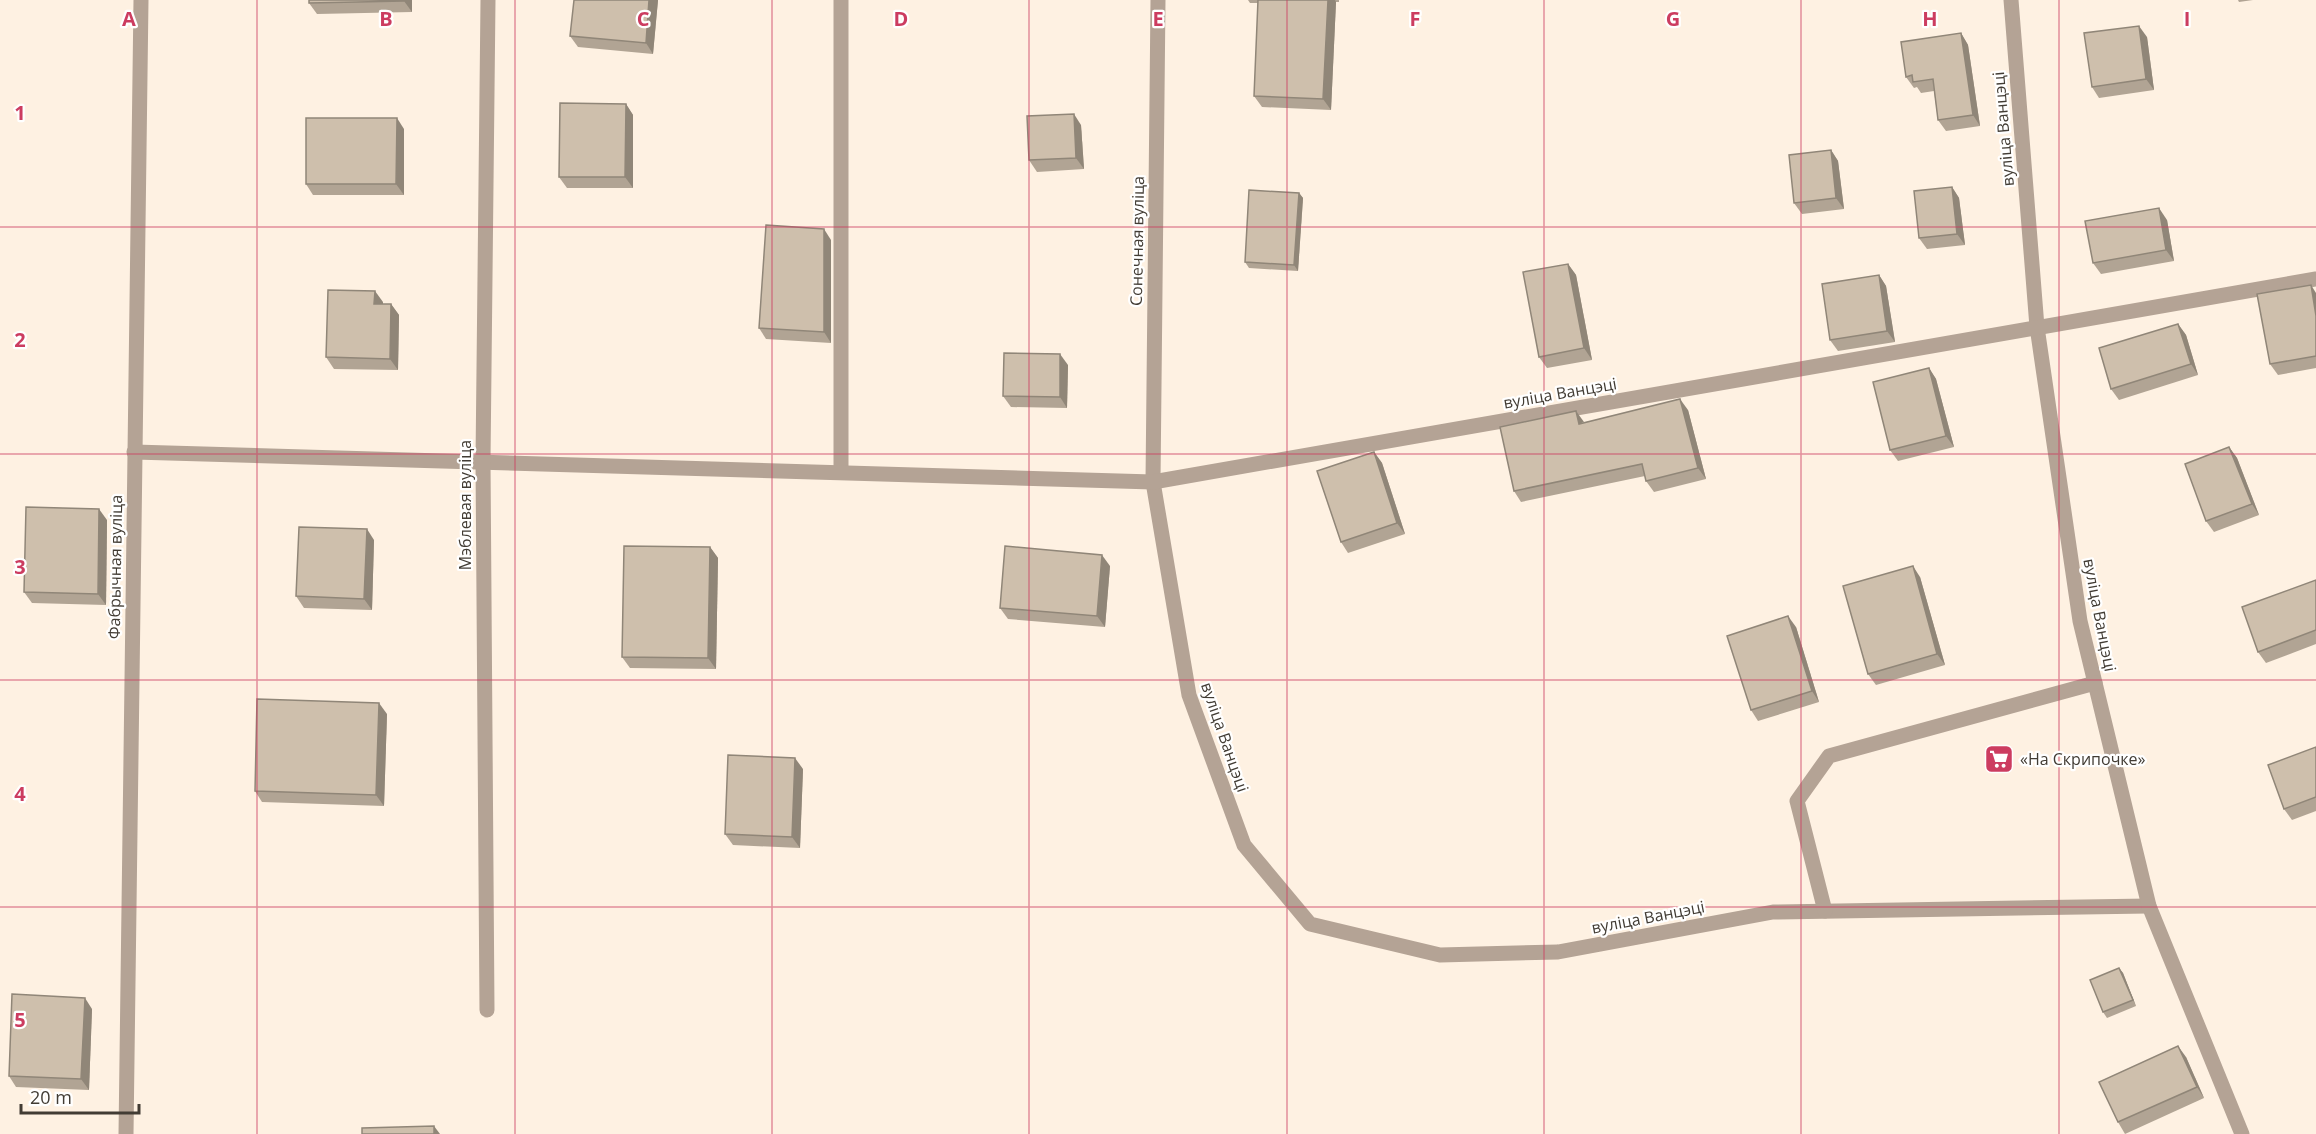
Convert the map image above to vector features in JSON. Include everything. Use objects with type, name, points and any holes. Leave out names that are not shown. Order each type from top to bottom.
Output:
[{"type":"street","name":"Фабрычная вуліца","points":[[126,1134],[141,0]]},
{"type":"street","name":"Мэблевая вуліца","points":[[487,1010],[483,461],[488,0]]},
{"type":"street","points":[[841,0],[841,472]]},
{"type":"street","name":"Сонечная вуліца","points":[[1153,482],[1158,0]]},
{"type":"street","name":"вуліца Ванцэці","points":[[2011,0],[2037,327],[2080,621],[2149,906],[2242,1134]]},
{"type":"street","name":"вуліца Ванцэці","points":[[2149,906],[1773,912],[1558,952],[1535,953],[1440,955],[1310,924],[1244,845],[1189,695],[1153,482],[2316,279]]},
{"type":"street","points":[[134,452],[1153,482]]},
{"type":"street","points":[[1825,911],[1797,801],[1829,756],[2095,683]]},
{"type":"building","points":[[309,0],[404,0],[404,1],[309,3]]},
{"type":"building","points":[[574,0],[649,0],[646,43],[570,36]]},
{"type":"building","points":[[1258,0],[1328,0],[1323,99],[1254,96]]},
{"type":"building","points":[[2139,26],[2146,79],[2092,87],[2084,33]]},
{"type":"building","points":[[1961,33],[1973,115],[1938,120],[1933,79],[1913,82],[1912,75],[1906,77],[1901,42]]},
{"type":"building","points":[[560,103],[626,104],[625,177],[559,177]]},
{"type":"building","points":[[1074,114],[1076,158],[1029,160],[1027,116]]},
{"type":"building","points":[[306,118],[397,118],[396,184],[306,184]]},
{"type":"building","points":[[1831,150],[1836,198],[1794,203],[1789,155]]},
{"type":"building","points":[[1952,187],[1957,234],[1919,238],[1914,191]]},
{"type":"building","points":[[1249,190],[1299,193],[1294,265],[1245,262]]},
{"type":"building","points":[[2159,208],[2166,250],[2093,263],[2085,221]]},
{"type":"building","points":[[766,225],[824,229],[824,332],[759,328]]},
{"type":"building","points":[[1568,264],[1584,348],[1539,357],[1523,272]]},
{"type":"building","points":[[1879,275],[1887,331],[1830,340],[1822,284]]},
{"type":"building","points":[[2311,285],[2316,316],[2316,356],[2270,364],[2257,294]]},
{"type":"building","points":[[328,290],[375,291],[374,304],[391,304],[390,359],[326,357]]},
{"type":"building","points":[[2178,324],[2191,364],[2111,389],[2099,348]]},
{"type":"building","points":[[1004,353],[1060,354],[1060,397],[1003,396]]},
{"type":"building","points":[[1929,368],[1946,436],[1890,450],[1873,382]]},
{"type":"building","points":[[1680,399],[1698,468],[1646,481],[1642,464],[1514,491],[1500,427],[1576,411],[1579,424]]},
{"type":"building","points":[[2229,447],[2252,504],[2206,521],[2185,464]]},
{"type":"building","points":[[1374,452],[1397,523],[1341,542],[1317,471]]},
{"type":"building","points":[[26,507],[99,509],[98,594],[24,592]]},
{"type":"building","points":[[299,527],[367,529],[364,599],[296,596]]},
{"type":"building","points":[[624,546],[710,547],[708,658],[622,657]]},
{"type":"building","points":[[1005,546],[1102,555],[1097,616],[1000,608]]},
{"type":"building","points":[[1913,566],[1937,654],[1868,674],[1843,586]]},
{"type":"building","points":[[2316,580],[2316,630],[2258,652],[2242,607]]},
{"type":"building","points":[[1788,616],[1812,691],[1751,710],[1727,636]]},
{"type":"building","points":[[257,699],[379,703],[376,795],[255,791]]},
{"type":"building","points":[[2316,747],[2316,797],[2284,809],[2268,765]]},
{"type":"building","points":[[728,755],[795,758],[792,837],[725,834]]},
{"type":"building","points":[[2119,968],[2133,1000],[2103,1012],[2090,980]]},
{"type":"building","points":[[12,994],[85,998],[81,1079],[9,1076]]},
{"type":"building","points":[[2178,1046],[2197,1087],[2118,1122],[2099,1082]]},
{"type":"building","points":[[434,1126],[434,1134],[362,1134],[362,1128]]},
{"type":"place","name":"«На Скрипочке»","points":[[1999,759]]}]
